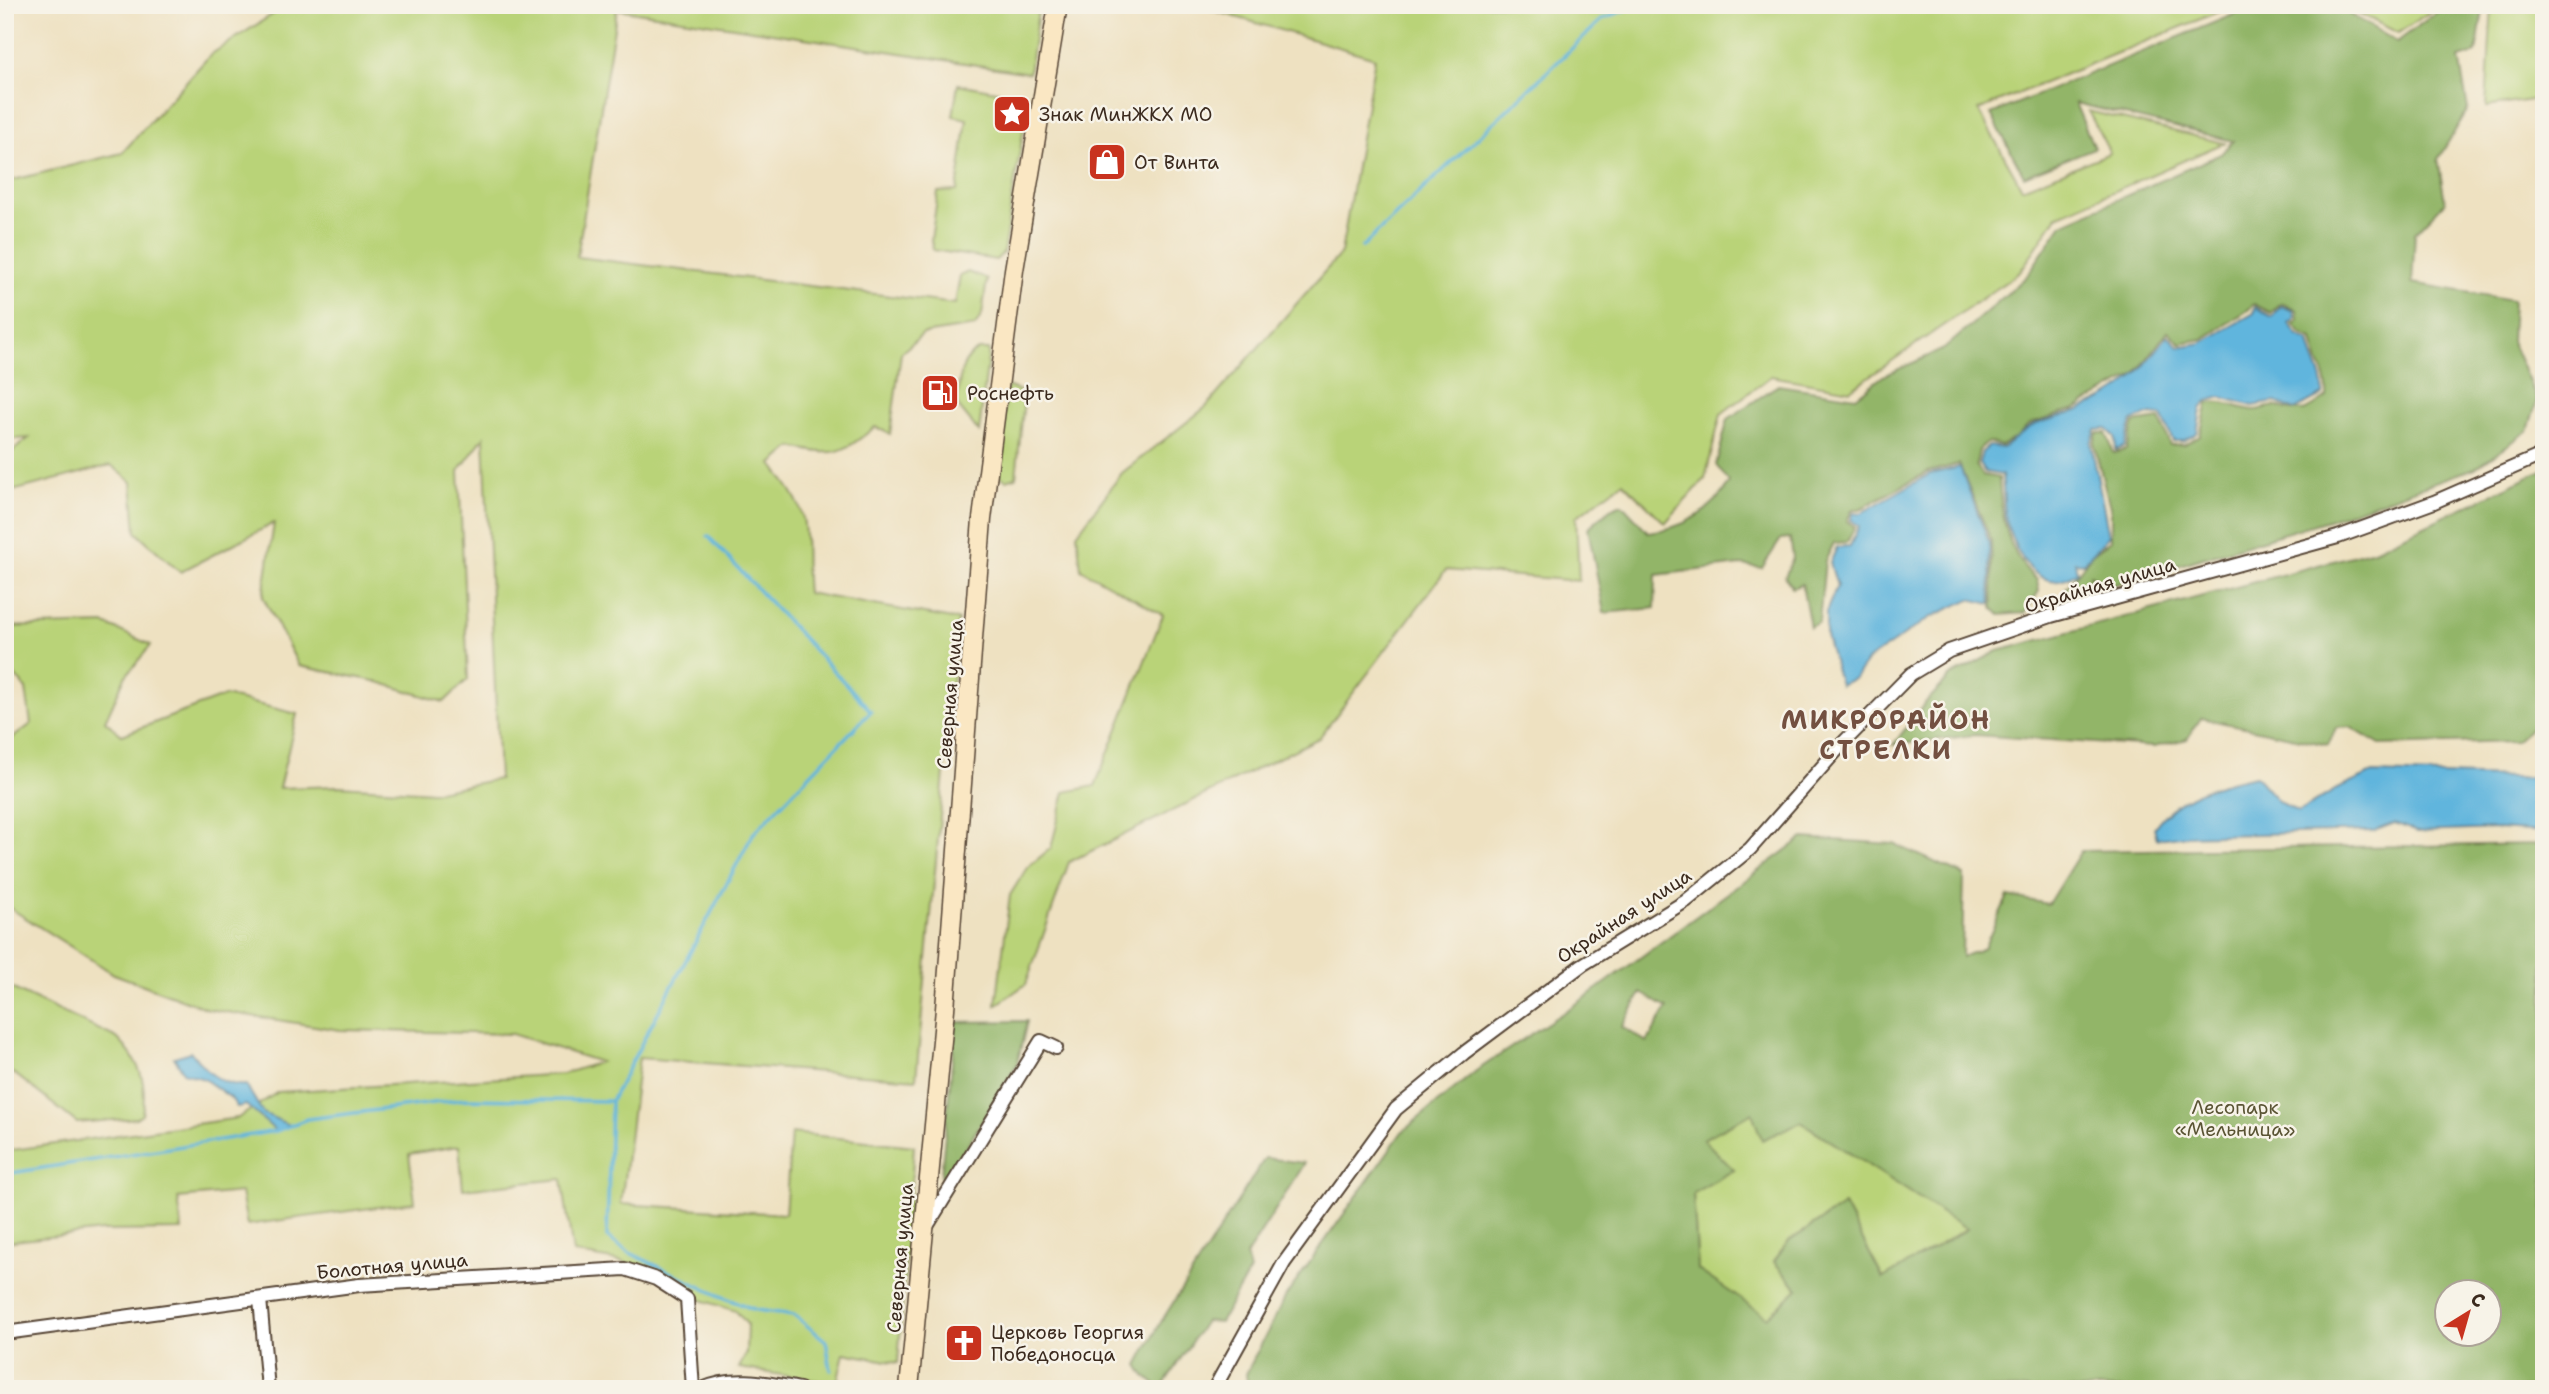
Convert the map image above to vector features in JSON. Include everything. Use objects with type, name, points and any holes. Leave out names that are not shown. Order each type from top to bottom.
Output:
[{"type":"main road","name":"Северная улица","points":[[909,1389],[947,995],[982,519],[1012,282],[1058,5]]},
{"type":"street","name":"Окрайная улица","points":[[1214,1389],[1284,1263],[1396,1109],[1464,1053],[1582,965],[1686,901],[1750,849],[1844,742],[1911,674],[1948,651],[2052,616],[2337,537],[2434,502],[2544,454]]},
{"type":"street","points":[[923,1232],[1041,1041],[1056,1048]]},
{"type":"street","name":"Болотная улица","points":[[5,1333],[359,1285],[625,1269],[656,1279],[687,1299],[692,1389]]},
{"type":"street","points":[[260,1299],[268,1389]]},
{"type":"street","points":[[702,1389],[719,1382],[760,1381],[800,1389]]},
{"type":"green space","points":[[287,5],[1039,5],[1029,73],[617,9],[577,257],[955,304],[960,276],[968,272],[987,279],[982,315],[975,326],[923,334],[901,353],[890,434],[875,427],[853,444],[836,451],[818,452],[792,447],[772,464],[801,511],[807,593],[958,620],[916,1079],[639,1058],[621,1204],[785,1214],[791,1133],[914,1146],[898,1363],[844,1353],[837,1384],[739,1368],[746,1353],[747,1324],[736,1311],[698,1299],[662,1277],[623,1262],[573,1253],[562,1179],[463,1189],[459,1146],[409,1154],[415,1202],[247,1225],[241,1192],[178,1198],[182,1230],[101,1231],[5,1242],[5,1151],[238,1118],[278,1092],[563,1074],[600,1062],[512,1034],[340,1030],[208,1009],[114,974],[5,905],[5,744],[31,724],[26,689],[5,663],[5,627],[105,624],[151,645],[125,677],[105,721],[122,735],[225,696],[297,714],[279,788],[339,786],[433,792],[499,779],[484,437],[459,471],[468,679],[444,702],[375,681],[299,666],[263,597],[274,523],[180,572],[136,532],[132,482],[111,465],[5,493],[5,457],[29,438],[5,440],[5,182],[122,153],[210,55]]},
{"type":"green space","points":[[1195,5],[2235,5],[1978,110],[2022,188],[2110,153],[2088,111],[2224,143],[2057,216],[2020,272],[1850,390],[1771,376],[1721,414],[1705,479],[1665,523],[1623,482],[1576,517],[1579,581],[1446,570],[1319,738],[1069,862],[1026,984],[996,1005],[1010,895],[1027,868],[1051,848],[1065,792],[1095,786],[1163,615],[1081,569],[1077,534],[1122,473],[1206,407],[1341,253],[1375,58]]},
{"type":"green space","points":[[2257,5],[2335,5],[2397,42],[2446,5],[2484,5],[2476,53],[2459,58],[2468,109],[2438,159],[2445,202],[2415,233],[2412,283],[2513,300],[2511,341],[2537,400],[2528,431],[2475,468],[2328,520],[2111,586],[2090,575],[2095,597],[2072,600],[2065,590],[2092,554],[2111,540],[2111,511],[2094,444],[2097,433],[2106,433],[2114,453],[2126,450],[2134,423],[2160,419],[2170,445],[2185,444],[2200,435],[2208,403],[2221,403],[2250,410],[2275,407],[2304,411],[2327,397],[2326,380],[2312,339],[2301,334],[2293,323],[2298,320],[2297,311],[2281,303],[2271,313],[2254,304],[2203,339],[2180,343],[2168,331],[2135,375],[2075,409],[2028,425],[2017,437],[2001,446],[1988,442],[1979,450],[1976,465],[1983,475],[1999,478],[2004,520],[2012,546],[2027,570],[2037,580],[2039,591],[2025,613],[2000,615],[1993,608],[1991,540],[1959,464],[1928,472],[1860,509],[1853,509],[1847,521],[1855,527],[1847,542],[1834,543],[1825,561],[1819,622],[1810,627],[1802,584],[1793,588],[1785,577],[1793,557],[1790,538],[1781,539],[1762,568],[1741,565],[1656,575],[1655,608],[1604,613],[1588,528],[1610,509],[1622,504],[1648,532],[1684,523],[1705,510],[1729,482],[1716,465],[1728,419],[1778,385],[1856,397],[1883,376],[1944,349],[2026,277],[2062,224],[2221,154],[2233,141],[2075,103],[2094,148],[2024,176],[1991,114]]},
{"type":"green space","points":[[2343,5],[2440,5],[2398,33]]},
{"type":"green space","points":[[2492,5],[2544,5],[2544,98],[2486,107]]},
{"type":"green space","points":[[958,84],[1029,97],[1003,253],[996,260],[933,250],[931,240],[938,192],[957,191],[967,119],[953,116]]},
{"type":"green space","points":[[978,350],[989,350],[979,432],[957,405],[963,367]]},
{"type":"green space","points":[[1007,386],[1022,392],[1024,400],[1016,477],[1006,480],[997,474]]},
{"type":"green space","points":[[2544,469],[2544,717],[2516,741],[2380,745],[2350,727],[2336,728],[2328,745],[2201,718],[2187,739],[2154,747],[1975,735],[1893,745],[1925,703],[1951,676],[1998,651],[2374,550]]},
{"type":"green space","name":"Лесопарк «Мельница»","points":[[1803,838],[1894,844],[1964,875],[1962,957],[1984,948],[2008,896],[2048,904],[2081,851],[2544,844],[2544,1389],[1248,1389],[1246,1374],[1286,1296],[1402,1132],[1476,1071],[1585,998]],"holes":[[[1641,993],[1667,1008],[1647,1042],[1622,1027]],[[1752,1113],[1762,1140],[1801,1122],[1967,1229],[1883,1278],[1844,1205],[1788,1242],[1774,1262],[1798,1289],[1767,1317],[1698,1270],[1693,1193],[1734,1170],[1703,1139]]]},
{"type":"green space","points":[[5,985],[117,1038],[137,1064],[143,1082],[142,1114],[136,1118],[77,1123],[15,1074],[5,1072]]},
{"type":"green space","points":[[1027,1021],[1017,1064],[949,1176],[941,1176],[956,1022]]},
{"type":"green space","points":[[1752,1113],[1801,1122],[1967,1228],[1883,1279],[1844,1205],[1788,1242],[1774,1261],[1798,1289],[1767,1318],[1698,1270],[1693,1193],[1734,1170],[1702,1139]]},
{"type":"green space","points":[[1265,1158],[1305,1163],[1246,1256],[1250,1270],[1220,1322],[1205,1321],[1161,1389],[1145,1376],[1138,1365],[1161,1322]]},
{"type":"water","points":[[2281,306],[2294,311],[2295,318],[2289,323],[2298,336],[2309,341],[2322,381],[2323,395],[2295,410],[2275,402],[2253,406],[2221,397],[2207,401],[2201,409],[2197,433],[2183,441],[2173,441],[2162,416],[2149,415],[2132,421],[2124,447],[2116,450],[2115,437],[2107,429],[2096,430],[2091,443],[2109,536],[2083,563],[2075,562],[2077,572],[2063,579],[2051,580],[2030,568],[2010,532],[2005,514],[2002,475],[1985,472],[1979,463],[1982,452],[1989,446],[2002,448],[2032,426],[2109,396],[2139,371],[2168,335],[2179,347],[2201,343],[2254,313],[2255,307],[2272,317]]},
{"type":"water","points":[[1960,467],[1989,542],[1991,604],[1970,599],[1931,617],[1868,660],[1855,678],[1840,685],[1826,636],[1826,612],[1837,586],[1830,563],[1837,547],[1850,546],[1859,526],[1851,520],[1854,512],[1861,513],[1930,474]]},
{"type":"water","points":[[2373,773],[2544,778],[2544,832],[2497,829],[2417,832],[2395,823],[2374,831],[2181,836],[2157,839],[2154,828],[2163,816],[2186,799],[2213,787],[2256,776],[2278,801],[2298,812],[2337,789]]},
{"type":"water","points":[[191,1052],[215,1076],[229,1083],[246,1085],[263,1113],[289,1125],[276,1131],[246,1105],[237,1107],[231,1098],[204,1079],[184,1073],[174,1057]]},
{"type":"waterway","points":[[1362,247],[1603,19],[1638,5]]},
{"type":"waterway","points":[[611,1101],[753,834],[871,711],[708,536]]},
{"type":"waterway","points":[[5,1174],[276,1131],[307,1119],[465,1099],[611,1101],[607,1237],[628,1252],[718,1295],[756,1310],[794,1315],[826,1341],[831,1370]]},
{"type":"place","name":"Знак МинЖКХ МО","points":[[1012,114]]},
{"type":"place","name":"От Винта","points":[[1107,162]]},
{"type":"place","name":"Роснефть","points":[[940,393]]},
{"type":"place","name":"Церковь Георгия Победоносца","points":[[964,1343]]},
{"type":"district","name":"МИКРОРАЙОН СТРЕЛКИ","points":[[1886,734]]}]
